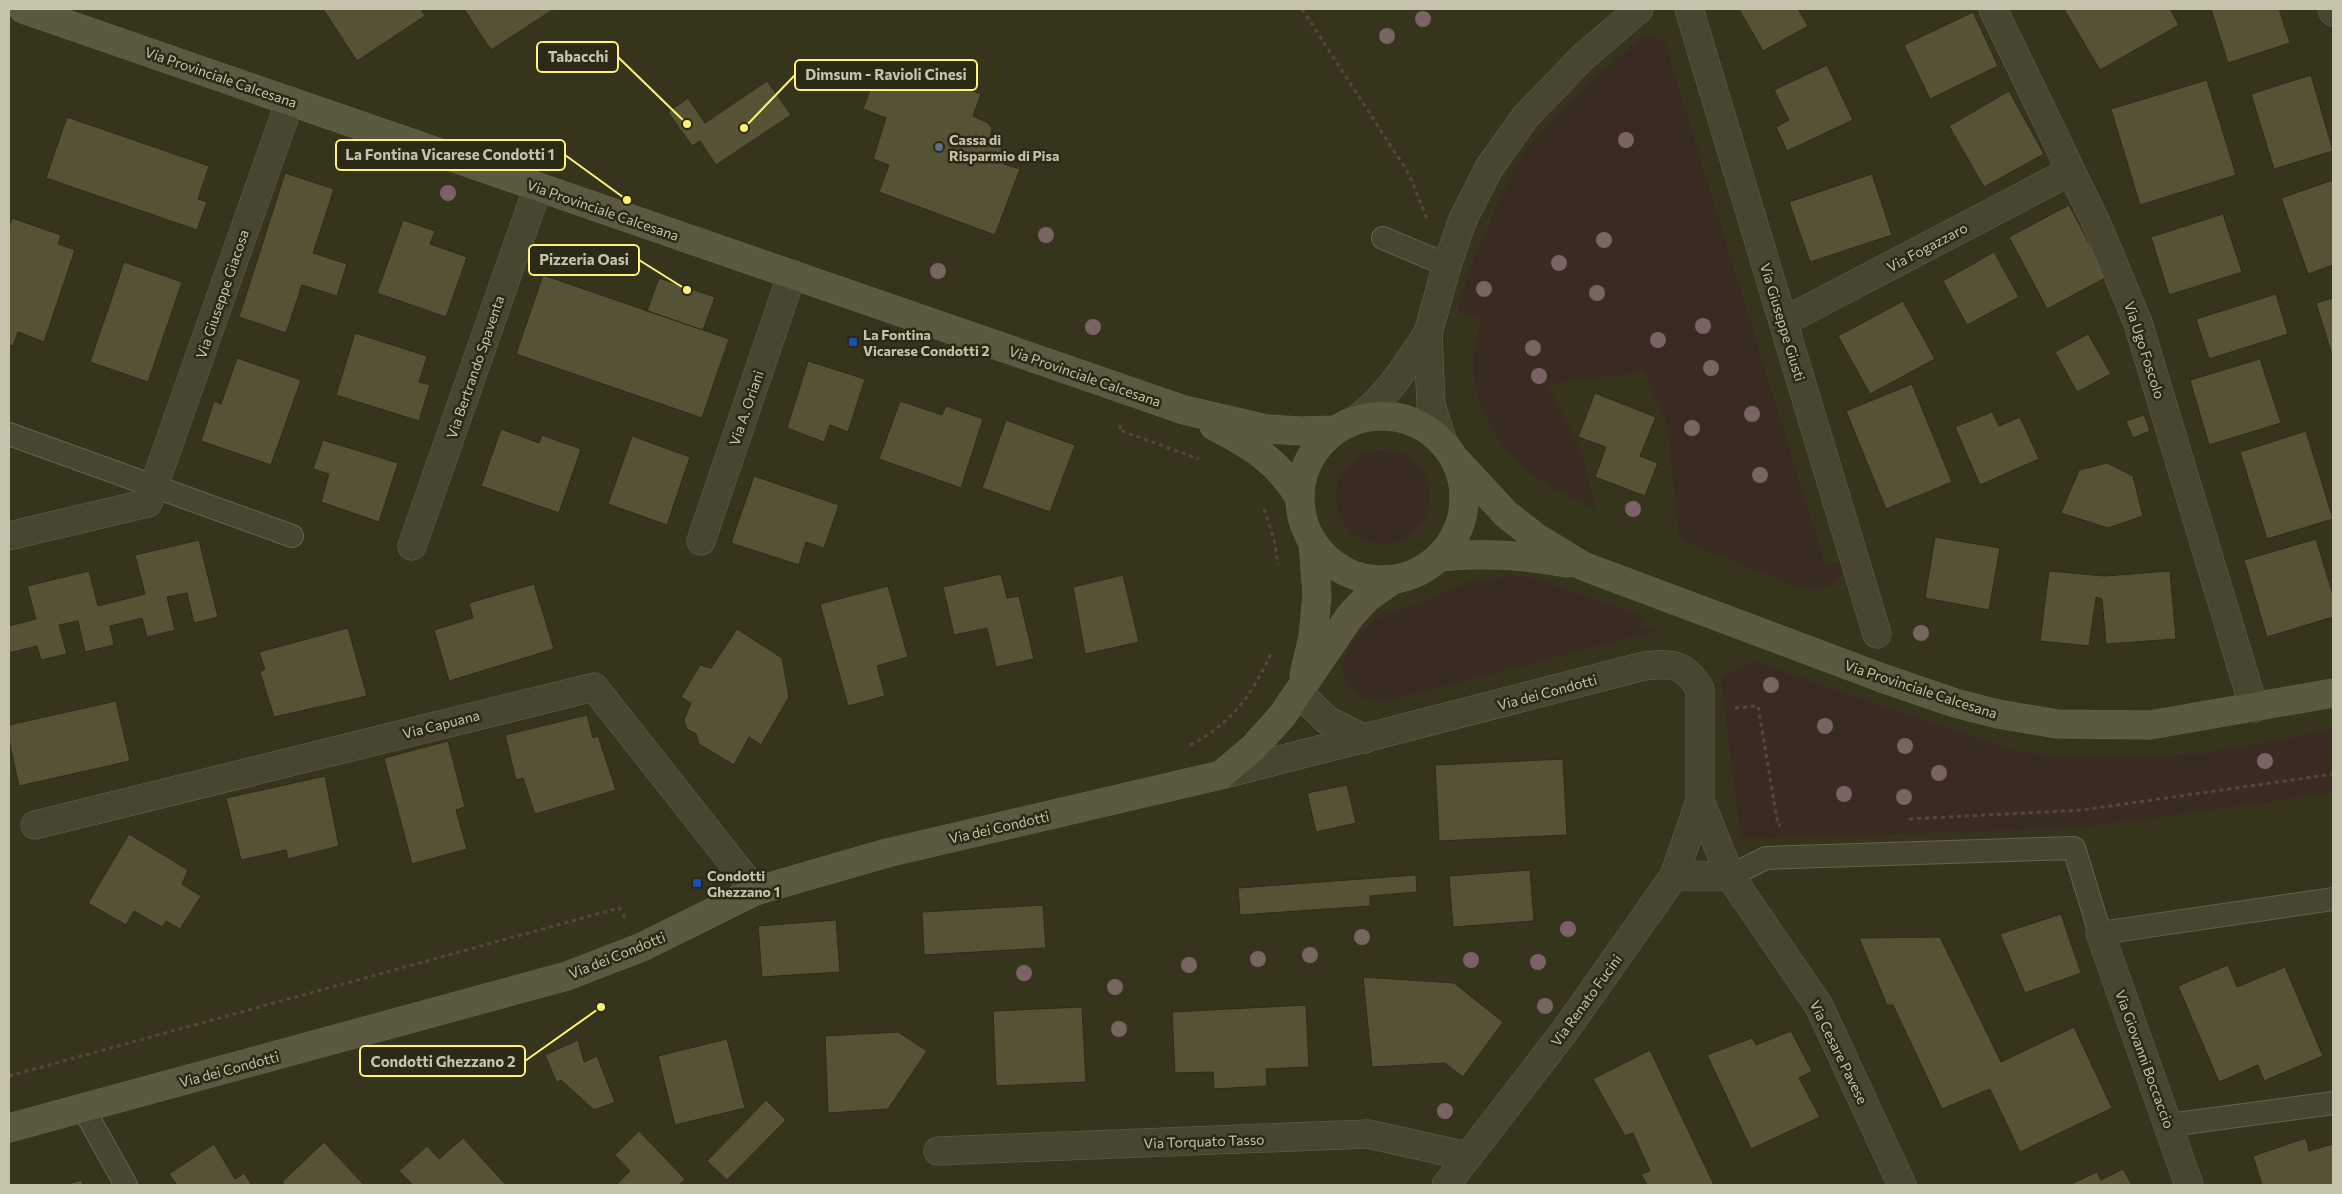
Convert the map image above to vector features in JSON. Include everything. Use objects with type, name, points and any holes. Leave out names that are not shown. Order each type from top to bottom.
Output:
[{"type":"main road","name":"Via Provinciale Calcesana","points":[[22,9],[1184,410],[1266,428],[1302,431],[1345,425]]},
{"type":"main road","name":"Via Provinciale Calcesana","points":[[1184,410],[1255,448],[1269,458],[1288,478],[1300,498]]},
{"type":"main road","points":[[1371,416],[1402,417],[1417,423],[1450,451],[1463,479],[1465,500],[1462,522],[1453,540],[1440,557],[1426,568],[1410,576],[1392,580],[1376,580],[1347,572],[1323,555],[1313,542],[1305,527],[1300,498],[1304,472],[1316,448],[1345,425],[1371,416]]},
{"type":"main road","name":"Via Provinciale Calcesana","points":[[1450,451],[1506,514],[1534,536],[1584,566]]},
{"type":"main road","name":"Via dei Condotti","points":[[1300,694],[1313,637],[1316,603],[1313,542]]},
{"type":"main road","name":"Via Provinciale Calcesana","points":[[1440,557],[1494,553],[1535,557],[1584,566],[1882,678],[1955,703],[1998,714],[2057,724],[2124,726],[2161,724],[2333,693]]},
{"type":"main road","name":"Via dei Condotti","points":[[9,1128],[567,976],[642,948],[755,892],[887,853],[1221,775],[1253,748],[1300,694],[1350,616],[1366,598],[1392,580]]},
{"type":"street","points":[[1450,451],[1431,405],[1428,333],[1446,265],[1463,219],[1498,153],[1526,116],[1582,57],[1639,9]]},
{"type":"street","name":"Via Giuseppe Giusti","points":[[1689,9],[1877,634]]},
{"type":"street","name":"Via Ugo Foscolo","points":[[1993,9],[2099,228],[2138,323],[2254,708]]},
{"type":"street","name":"Via Giuseppe Giacosa","points":[[9,536],[148,504],[290,101]]},
{"type":"street","name":"Via Fogazzaro","points":[[1783,322],[2071,171]]},
{"type":"street","name":"Via Bertrando Spaventa","points":[[412,546],[538,187]]},
{"type":"street","name":"Via A. Oriani","points":[[701,541],[792,274]]},
{"type":"street","points":[[1345,425],[1376,404],[1389,389],[1428,333]]},
{"type":"street","name":"Via dei Condotti","points":[[1221,775],[1644,666],[1666,664],[1691,674],[1700,689],[1700,801]]},
{"type":"street","name":"Via Capuana","points":[[35,825],[594,687],[755,892]]},
{"type":"street","points":[[1300,694],[1327,720],[1365,739]]},
{"type":"street","name":"Via Renato Fucini","points":[[1446,1185],[1564,1032],[1674,876],[1700,801]]},
{"type":"street","name":"Via Cesare Pavese","points":[[1700,801],[1730,876],[1819,1006],[1902,1185]]},
{"type":"street","points":[[1674,876],[1730,876]]},
{"type":"street","name":"Via Giovanni Boccaccio","points":[[2100,932],[2169,1125],[2188,1185]]},
{"type":"street","name":"Via Torquato Tasso","points":[[938,1151],[1368,1134],[1468,1156]]},
{"type":"lane","points":[[1383,238],[1446,265]]},
{"type":"lane","points":[[9,434],[292,536]]},
{"type":"lane","points":[[1730,876],[1766,858],[2074,848],[2100,932],[2333,899]]},
{"type":"lane","points":[[2169,1125],[2333,1104]]},
{"type":"lane","points":[[83,1108],[126,1185]]},
{"type":"path","points":[[1302,9],[1409,174],[1446,265]]},
{"type":"path","points":[[1119,430],[1200,459]]},
{"type":"path","points":[[1262,502],[1274,539],[1278,565]]},
{"type":"path","points":[[1184,749],[1208,736],[1236,712],[1257,684],[1275,646]]},
{"type":"path","points":[[1701,710],[1758,706],[1778,825],[1788,825]]},
{"type":"path","points":[[1904,819],[2082,810],[2333,774]]},
{"type":"path","points":[[9,1076],[619,908],[642,948]]},
{"type":"shaded area","points":[[1644,35],[1653,36],[1664,41],[1825,565],[1846,559],[1841,574],[1825,587],[1811,590],[1803,589],[1695,546],[1679,535],[1667,422],[1644,372],[1547,384],[1581,452],[1596,509],[1534,476],[1509,452],[1489,424],[1482,408],[1474,375],[1474,360],[1475,347],[1482,319],[1457,310],[1473,262],[1495,209],[1521,156],[1563,107]]},
{"type":"shaded area","points":[[1383,450],[1401,454],[1416,464],[1426,479],[1430,497],[1426,515],[1416,530],[1401,540],[1383,544],[1365,540],[1350,530],[1340,515],[1336,497],[1340,479],[1350,464],[1365,454]]},
{"type":"shaded area","points":[[1528,576],[1644,616],[1640,625],[1655,631],[1383,702],[1359,696],[1347,683],[1344,677],[1343,664],[1347,654],[1361,633],[1379,618],[1386,614],[1422,604],[1458,587],[1479,580]]},
{"type":"shaded area","points":[[1752,661],[2017,752],[2082,758],[2207,753],[2333,730],[2333,793],[2076,828],[1741,839],[1721,678]]},
{"type":"building","points":[[323,9],[421,9],[425,16],[357,61]]},
{"type":"building","points":[[464,9],[554,9],[491,50]]},
{"type":"building","points":[[1739,9],[1798,9],[1808,26],[1763,51]]},
{"type":"building","points":[[2064,9],[2170,9],[2179,25],[2100,70]]},
{"type":"building","points":[[2211,9],[2279,9],[2290,43],[2228,63]]},
{"type":"building","points":[[1973,12],[1998,66],[1930,99],[1904,45]]},
{"type":"building","name":"Cassa di Risparmio di Pisa","points":[[881,60],[981,94],[973,116],[988,123],[992,128],[990,138],[1003,143],[1001,151],[1008,153],[1004,164],[1020,169],[995,235],[879,192],[889,165],[873,159],[886,118],[863,109]]},
{"type":"building","points":[[1827,65],[1853,120],[1787,151],[1776,127],[1789,120],[1774,90]]},
{"type":"building","points":[[2311,75],[2333,151],[2274,169],[2251,94]]},
{"type":"building","points":[[2207,80],[2236,175],[2140,205],[2111,109]]},
{"type":"building","points":[[767,81],[791,115],[716,165],[700,141],[692,146],[668,112],[688,98],[705,123]]},
{"type":"building","points":[[2009,91],[2044,154],[1984,187],[1949,126]]},
{"type":"building","points":[[67,117],[209,166],[198,199],[207,202],[197,230],[46,178]]},
{"type":"building","points":[[285,173],[334,189],[313,253],[347,264],[337,296],[302,285],[286,333],[239,317]]},
{"type":"building","points":[[1872,174],[1892,235],[1810,262],[1789,202]]},
{"type":"building","points":[[2333,180],[2333,265],[2308,274],[2281,198]]},
{"type":"building","points":[[2069,205],[2107,277],[2047,309],[2009,237]]},
{"type":"building","points":[[2223,214],[2242,272],[2169,295],[2151,237]]},
{"type":"building","points":[[12,218],[61,235],[58,244],[75,250],[44,342],[18,332],[13,346],[9,345],[9,227]]},
{"type":"building","points":[[403,220],[435,231],[430,244],[467,257],[446,317],[377,293]]},
{"type":"building","points":[[1994,252],[2019,297],[1967,325],[1943,281]]},
{"type":"building","points":[[124,262],[182,282],[148,382],[90,362]]},
{"type":"building","points":[[543,275],[729,339],[702,418],[516,354]]},
{"type":"building","points":[[659,278],[715,297],[703,330],[647,311]]},
{"type":"building","points":[[2276,294],[2288,334],[2209,359],[2196,319]]},
{"type":"building","points":[[2333,298],[2333,358],[2316,303]]},
{"type":"building","points":[[1903,301],[1935,359],[1870,394],[1838,336]]},
{"type":"building","points":[[355,333],[427,356],[419,382],[430,385],[419,421],[336,395]]},
{"type":"building","points":[[2088,334],[2111,374],[2077,392],[2055,352]]},
{"type":"building","points":[[237,358],[301,380],[271,465],[201,441],[214,401],[221,404]]},
{"type":"building","points":[[2260,359],[2281,423],[2209,445],[2190,380]]},
{"type":"building","points":[[808,361],[865,379],[848,432],[830,425],[824,442],[787,428]]},
{"type":"building","points":[[1912,384],[1952,482],[1886,509],[1846,411]]},
{"type":"building","points":[[1595,393],[1656,417],[1640,456],[1658,463],[1645,496],[1595,477],[1606,447],[1578,437]]},
{"type":"building","points":[[900,401],[942,415],[946,406],[983,419],[961,488],[879,459]]},
{"type":"building","points":[[1992,412],[1999,426],[2020,417],[2039,459],[1980,485],[1955,427]]},
{"type":"building","points":[[2144,415],[2150,431],[2133,438],[2126,421]]},
{"type":"building","points":[[1006,420],[1075,445],[1050,512],[982,488]]},
{"type":"building","points":[[501,429],[539,443],[542,435],[581,449],[559,513],[481,486]]},
{"type":"building","points":[[2306,431],[2333,519],[2267,539],[2240,452]]},
{"type":"building","points":[[632,436],[690,457],[667,525],[608,504]]},
{"type":"building","points":[[323,440],[398,463],[379,522],[321,502],[329,474],[313,469]]},
{"type":"building","points":[[2107,463],[2133,476],[2143,516],[2108,528],[2061,513],[2079,470]]},
{"type":"building","points":[[754,476],[839,505],[824,548],[806,542],[799,565],[731,543]]},
{"type":"building","points":[[1935,537],[2000,548],[1989,610],[1925,598]]},
{"type":"building","points":[[2316,539],[2333,595],[2333,617],[2267,637],[2244,560]]},
{"type":"building","points":[[199,540],[218,617],[194,623],[187,593],[167,597],[175,630],[147,637],[142,618],[110,626],[114,645],[85,652],[78,621],[59,625],[67,654],[41,660],[37,646],[9,653],[9,626],[36,619],[27,586],[89,571],[98,606],[145,594],[135,555]]},
{"type":"building","points":[[2049,571],[2105,576],[2170,571],[2176,639],[2106,644],[2102,599],[2096,597],[2089,646],[2040,641]]},
{"type":"building","points":[[1001,574],[1007,598],[1019,596],[1034,659],[996,667],[987,628],[954,635],[943,587]]},
{"type":"building","points":[[1123,575],[1139,642],[1085,654],[1073,587]]},
{"type":"building","points":[[534,584],[554,649],[449,681],[434,630],[473,618],[469,603]]},
{"type":"building","points":[[888,586],[908,657],[877,666],[885,696],[848,706],[820,604]]},
{"type":"building","points":[[348,628],[367,696],[274,717],[260,672],[265,669],[259,652]]},
{"type":"building","points":[[737,629],[782,658],[789,697],[761,745],[749,737],[734,765],[699,744],[696,734],[687,729],[684,720],[691,703],[681,697],[700,665],[711,668]]},
{"type":"building","points":[[116,701],[130,761],[19,786],[9,740],[9,725]]},
{"type":"building","points":[[587,715],[593,738],[598,736],[616,790],[535,814],[523,778],[516,780],[505,735]]},
{"type":"building","points":[[448,741],[465,807],[456,810],[467,849],[412,864],[384,758]]},
{"type":"building","points":[[1563,759],[1567,835],[1439,841],[1435,765]]},
{"type":"building","points":[[325,776],[339,846],[288,859],[286,850],[241,860],[226,798]]},
{"type":"building","points":[[1347,785],[1356,823],[1316,832],[1307,793]]},
{"type":"building","points":[[129,834],[188,870],[182,884],[201,896],[180,929],[166,921],[162,927],[134,911],[126,925],[88,903]]},
{"type":"building","points":[[1530,870],[1534,921],[1453,927],[1449,876]]},
{"type":"building","points":[[1416,875],[1417,892],[1370,896],[1370,906],[1240,915],[1238,888]]},
{"type":"building","points":[[1043,905],[1046,948],[924,955],[922,912]]},
{"type":"building","points":[[2061,914],[2081,973],[2025,993],[2000,934]]},
{"type":"building","points":[[836,920],[840,972],[762,977],[758,926]]},
{"type":"building","points":[[1940,937],[2001,1062],[2074,1027],[2112,1108],[2020,1152],[1990,1089],[1942,1109],[1893,1005],[1887,1005],[1859,938]]},
{"type":"building","points":[[2228,965],[2237,987],[2285,967],[2323,1056],[2264,1081],[2258,1065],[2219,1082],[2178,986]]},
{"type":"building","points":[[1363,977],[1454,983],[1503,1022],[1463,1077],[1445,1063],[1372,1067]]},
{"type":"building","points":[[1306,1005],[1309,1067],[1266,1069],[1267,1086],[1214,1089],[1213,1072],[1175,1073],[1172,1012]]},
{"type":"building","points":[[1082,1007],[1086,1082],[996,1086],[993,1011]]},
{"type":"building","points":[[1791,1031],[1812,1071],[1799,1078],[1820,1117],[1751,1149],[1707,1055],[1752,1038],[1756,1045]]},
{"type":"building","points":[[898,1032],[927,1051],[888,1109],[828,1113],[825,1036]]},
{"type":"building","points":[[727,1039],[745,1108],[675,1125],[658,1056]]},
{"type":"building","points":[[578,1040],[584,1062],[597,1056],[615,1102],[594,1110],[561,1080],[557,1083],[545,1055]]},
{"type":"building","points":[[1650,1050],[1714,1185],[1647,1185],[1641,1174],[1650,1171],[1633,1133],[1625,1136],[1593,1079]]},
{"type":"building","points":[[766,1100],[786,1120],[727,1180],[707,1161]]},
{"type":"building","points":[[639,1131],[685,1179],[679,1185],[616,1185],[630,1171],[615,1155]]},
{"type":"building","points":[[463,1138],[506,1185],[413,1185],[399,1171],[427,1146],[439,1159]]},
{"type":"building","points":[[2306,1138],[2309,1151],[2333,1144],[2333,1185],[2262,1185],[2253,1156]]},
{"type":"building","points":[[324,1142],[364,1185],[285,1185],[282,1182]]},
{"type":"building","points":[[214,1144],[235,1179],[244,1173],[252,1185],[177,1185],[169,1174]]},
{"type":"building","points":[[2123,1169],[2132,1185],[2069,1185],[2097,1172],[2101,1180]]},
{"type":"building","points":[[82,1180],[83,1185],[63,1185]]},
{"type":"place","name":"Tabacchi","points":[[687,124]]},
{"type":"place","name":"Dimsum - Ravioli Cinesi","points":[[744,128]]},
{"type":"place","name":"Cassa di Risparmio di Pisa","points":[[939,147]]},
{"type":"place","name":"La Fontina Vicarese Condotti 1","points":[[627,200]]},
{"type":"place","name":"Pizzeria Oasi","points":[[687,290]]},
{"type":"place","name":"La Fontina Vicarese Condotti 2","points":[[853,342]]},
{"type":"place","name":"Condotti Ghezzano 1","points":[[697,883]]},
{"type":"place","name":"Condotti Ghezzano 2","points":[[601,1007]]}]
